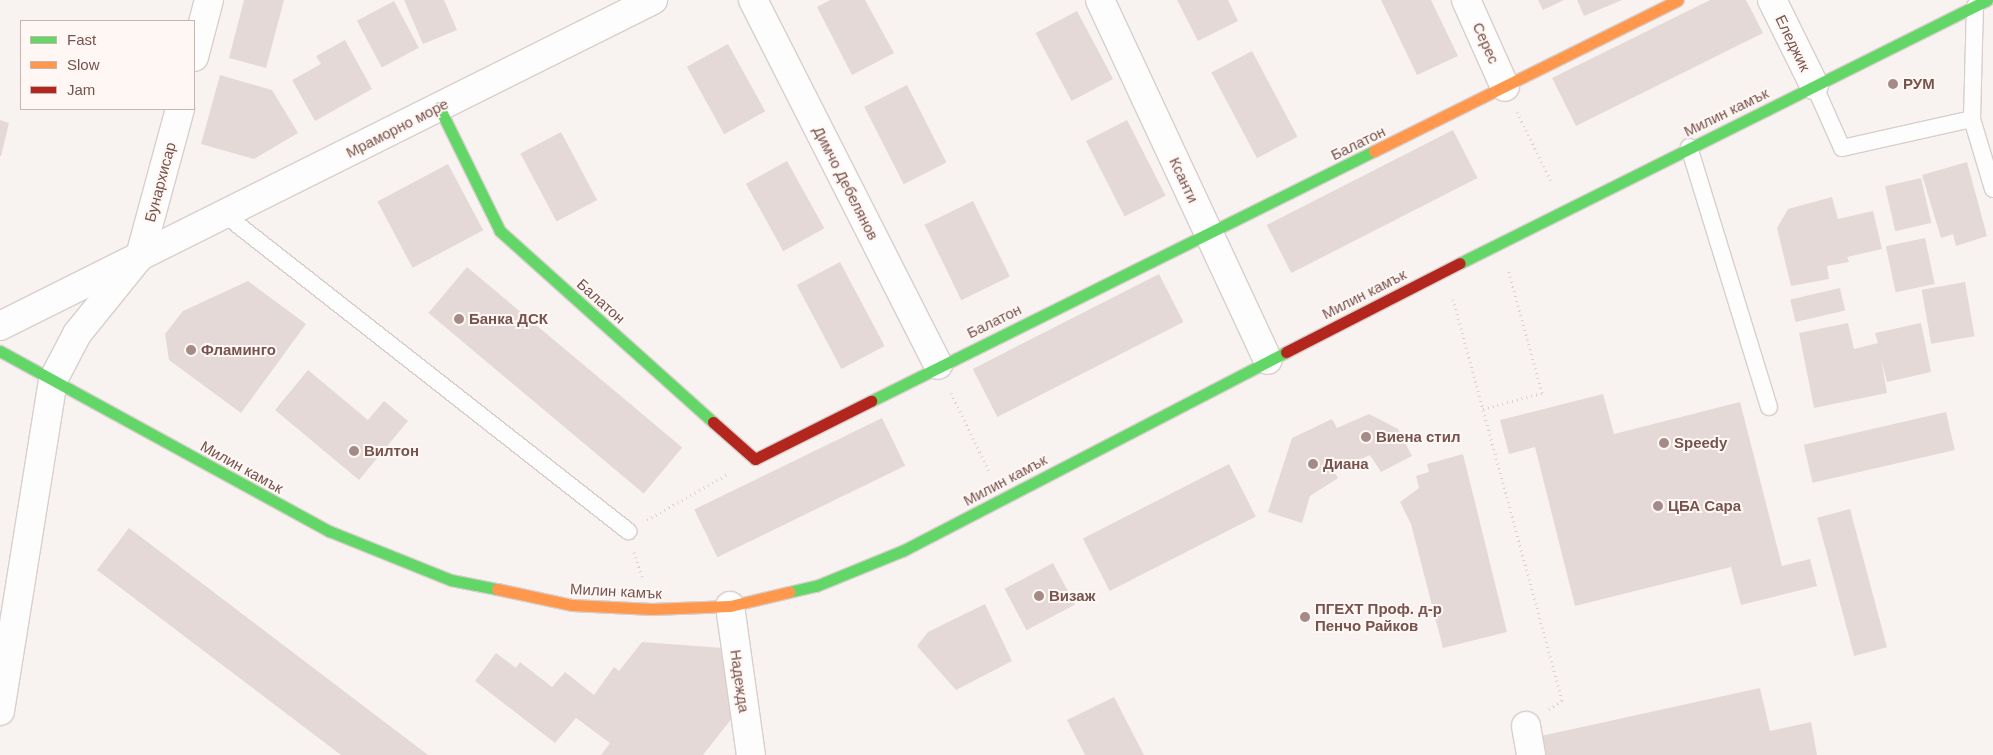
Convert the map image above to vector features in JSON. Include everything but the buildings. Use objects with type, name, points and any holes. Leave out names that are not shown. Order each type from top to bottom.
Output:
[{"type":"street","points":[[195,53],[209,0]]},
{"type":"street","name":"Мраморно море","points":[[0,326],[653,0]]},
{"type":"street","name":"Димчо Дебелянов","points":[[753,0],[938,365]]},
{"type":"street","name":"Ксанти","points":[[1100,0],[1268,360]]},
{"type":"street","name":"Серес","points":[[1466,0],[1505,87]]},
{"type":"street","name":"Балатон","points":[[439,107],[500,231],[755,459],[938,365],[1209,234],[1678,0]]},
{"type":"street","name":"Еледжик","points":[[1772,0],[1814,85]]},
{"type":"street","name":"Милин камък","points":[[0,351],[329,531],[451,580],[572,605],[652,609],[730,606],[816,586],[904,550],[1268,360],[1565,209],[1981,3]]},
{"type":"street","name":"Бунархисар","points":[[140,256],[180,110]]},
{"type":"street","name":"Мраморно море","points":[[0,710],[53,380],[77,334],[140,256]]},
{"type":"street","name":"Надежда","points":[[730,606],[751,755]]},
{"type":"street","points":[[1526,726],[1531,755]]},
{"type":"lane","points":[[1981,3],[1972,119],[1993,189]]},
{"type":"lane","points":[[1814,85],[1842,148],[1972,119]]},
{"type":"lane","points":[[1689,147],[1769,407]]},
{"type":"lane","points":[[224,214],[628,531]]},
{"type":"path","points":[[1505,87],[1565,209]]},
{"type":"path","points":[[1483,409],[1542,393],[1501,242]]},
{"type":"path","points":[[1445,270],[1562,700],[1526,726]]},
{"type":"path","points":[[938,365],[1002,498]]},
{"type":"path","points":[[652,609],[628,531],[755,459]]},
{"type":"traffic: fast","points":[[1460,263],[1987,0]]},
{"type":"traffic: fast","points":[[439,107],[500,231],[713,422]]},
{"type":"traffic: fast","points":[[871,401],[1374,151]]},
{"type":"traffic: fast","points":[[0,351],[329,531],[451,580],[497,589]]},
{"type":"traffic: fast","points":[[789,592],[816,586],[904,550],[1286,352]]},
{"type":"traffic: slow","points":[[1374,151],[1678,0]]},
{"type":"traffic: slow","points":[[497,589],[572,605],[652,609],[730,606],[789,592]]},
{"type":"traffic: jam","points":[[1286,352],[1460,263]]},
{"type":"traffic: jam","points":[[713,422],[755,459],[871,401]]},
{"type":"place","name":"РУМ","points":[[1893,84]]},
{"type":"place","name":"Банка ДСК","points":[[459,319]]},
{"type":"place","name":"Фламинго","points":[[191,350]]},
{"type":"place","name":"Виена стил","points":[[1366,437]]},
{"type":"place","name":"Speedy","points":[[1664,443]]},
{"type":"place","name":"Вилтон","points":[[354,451]]},
{"type":"place","name":"Диана","points":[[1313,464]]},
{"type":"place","name":"ЦБА Сара","points":[[1658,506]]},
{"type":"place","name":"Визаж","points":[[1039,596]]},
{"type":"place","name":"ПГЕХТ Проф. д-р Пенчо Райков","points":[[1305,617]]}]
